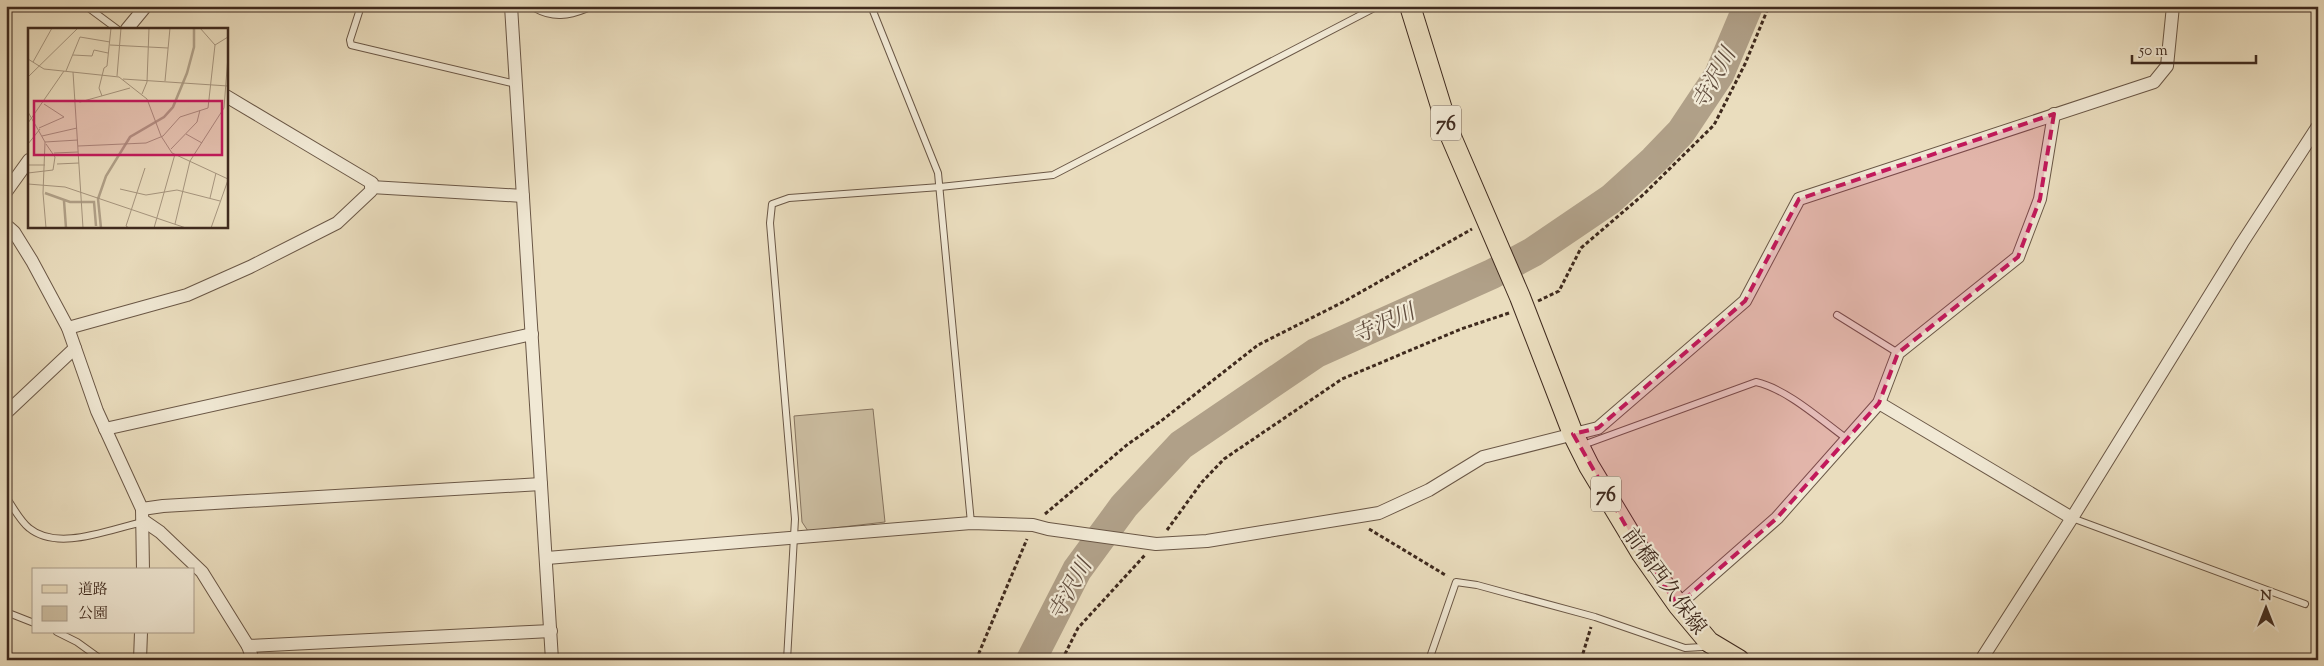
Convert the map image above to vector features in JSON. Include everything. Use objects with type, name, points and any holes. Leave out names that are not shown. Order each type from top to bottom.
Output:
[{"type":"main road","name":"76","points":[[1410,6],[1449,132],[1522,303]]},
{"type":"main road","name":"前橋西久保線","points":[[1522,303],[1588,466],[1642,554],[1678,605],[1709,642],[1739,660]]},
{"type":"street","points":[[128,28],[146,6]]},
{"type":"street","points":[[511,6],[552,660]]},
{"type":"street","points":[[536,6],[548,12],[571,12],[585,6]]},
{"type":"street","points":[[547,558],[971,523],[1033,525],[1048,529],[1156,544],[1207,541],[1359,517],[1399,505],[1429,490],[1483,456],[1576,440],[1598,428],[1745,301],[1799,199],[2154,82],[2167,66],[2172,6]]},
{"type":"street","points":[[68,328],[186,295],[250,267],[337,223],[371,191],[372,183],[228,97]]},
{"type":"street","points":[[1678,605],[1777,518],[1879,403],[1898,353],[2018,257],[2040,199],[2054,114]]},
{"type":"street","points":[[1981,660],[2072,518],[2242,243],[2318,126]]},
{"type":"street","points":[[6,192],[28,161]]},
{"type":"street","points":[[371,188],[523,196]]},
{"type":"street","points":[[6,225],[14,232],[32,261],[68,328],[105,429],[143,515],[202,572],[248,646],[253,660]]},
{"type":"street","points":[[105,429],[532,334]]},
{"type":"street","points":[[6,413],[75,348]]},
{"type":"street","points":[[1879,403],[2072,518]]},
{"type":"street","points":[[143,515],[163,506],[541,484]]},
{"type":"street","points":[[143,515],[143,568]]},
{"type":"street","points":[[248,646],[551,631]]},
{"type":"street","points":[[140,660],[141,634]]},
{"type":"lane","points":[[86,6],[116,28]]},
{"type":"lane","points":[[361,6],[350,40],[351,45],[516,84]]},
{"type":"lane","points":[[871,6],[938,173],[971,523]]},
{"type":"lane","points":[[787,660],[795,519],[770,223],[772,204],[789,198],[940,187],[1053,175],[1378,6]]},
{"type":"lane","points":[[1837,315],[1898,353]]},
{"type":"lane","points":[[1576,440],[1756,382],[1768,384],[1789,397],[1847,439]]},
{"type":"lane","points":[[6,497],[29,528],[43,536],[58,539],[87,536],[143,515]]},
{"type":"lane","points":[[2072,518],[2305,604]]},
{"type":"lane","points":[[1429,660],[1456,582],[1476,585],[1595,617],[1685,648],[1702,647],[1709,642]]},
{"type":"lane","points":[[6,612],[32,622]]},
{"type":"lane","points":[[61,634],[77,642],[102,660]]},
{"type":"path","points":[[1062,660],[1078,628],[1156,544],[1202,482],[1224,459],[1342,379],[1522,303],[1559,291],[1581,248],[1644,194],[1714,125],[1745,64],[1769,6]]},
{"type":"path","points":[[976,660],[1033,525],[1128,444],[1161,421],[1258,345],[1490,228]]},
{"type":"path","points":[[1359,517],[1372,533],[1456,582]]},
{"type":"path","points":[[1581,660],[1595,617]]},
{"type":"highlighted area","points":[[2054,114],[2040,199],[2018,257],[1898,353],[1879,403],[1777,518],[1678,605],[1642,554],[1573,434],[1598,428],[1745,301],[1799,199]]},
{"type":"green space","points":[[873,409],[885,522],[808,531],[802,522],[794,416]]},
{"type":"waterway","name":"寺沢川","points":[[1031,660],[1077,570],[1124,506],[1181,445],[1316,353],[1492,274],[1533,252],[1611,199],[1654,160],[1681,132],[1719,75],[1748,6]]}]
